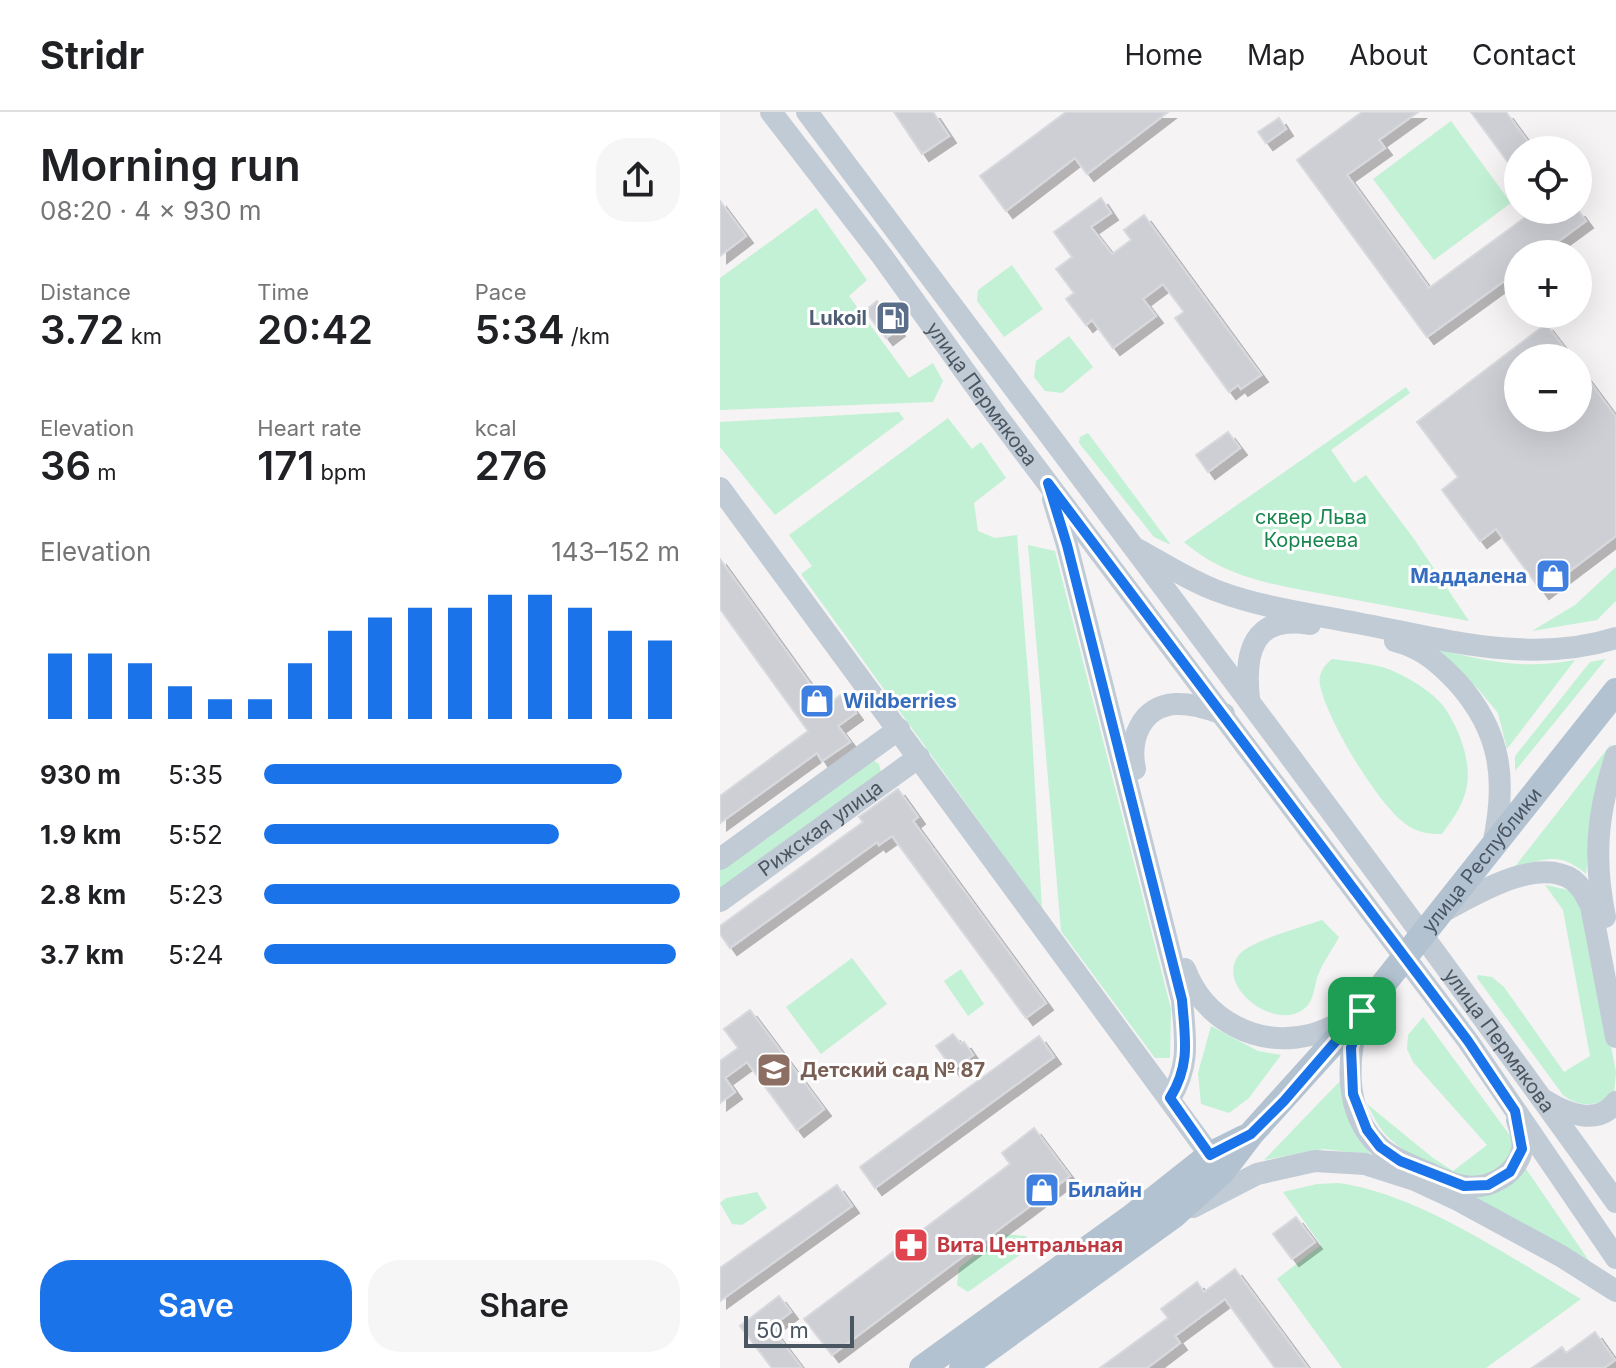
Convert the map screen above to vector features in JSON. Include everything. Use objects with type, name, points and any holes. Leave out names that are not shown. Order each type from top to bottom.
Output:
[{"type":"main road","name":"улица Пермякова","points":[[771,112],[1468,1041],[1616,1258]]},
{"type":"main road","name":"улица Пермякова","points":[[807,112],[1249,700],[1616,1202]]},
{"type":"main road","points":[[1048,483],[1071,560],[1182,1000],[1186,1048],[1181,1080],[1170,1098]]},
{"type":"main road","points":[[720,488],[1210,1155]]},
{"type":"main road","points":[[1129,544],[1219,592],[1263,605],[1483,647],[1534,651],[1593,645],[1616,638]]},
{"type":"main road","points":[[1249,700],[1246,669],[1250,650],[1268,627],[1305,623],[1372,635],[1408,644],[1425,653],[1443,667],[1469,696],[1491,731],[1499,766],[1500,791],[1493,845]]},
{"type":"main road","name":"улица Республики","points":[[962,1368],[1173,1216],[1222,1172],[1251,1134],[1362,1011],[1616,691]]},
{"type":"main road","points":[[1224,714],[1199,706],[1172,704],[1146,716],[1132,740],[1133,765],[1186,971],[1194,991],[1213,1013],[1254,1035],[1309,1035],[1362,1011]]},
{"type":"main road","name":"Рижская улица","points":[[720,859],[899,729]]},
{"type":"main road","points":[[1616,756],[1603,804],[1596,853],[1598,883],[1616,973]]},
{"type":"main road","name":"Рижская улица","points":[[720,901],[919,757]]},
{"type":"main road","points":[[1443,911],[1504,881],[1543,872],[1572,879],[1582,889],[1591,906],[1616,1037]]},
{"type":"main road","points":[[1362,1011],[1351,1048],[1353,1094],[1367,1130],[1380,1147],[1400,1161],[1464,1186],[1488,1185],[1510,1172],[1522,1149],[1515,1111]]},
{"type":"main road","points":[[1542,1099],[1562,1110],[1588,1116],[1611,1109],[1616,1102]]},
{"type":"main road","name":"улица Республики","points":[[922,1368],[1133,1216],[1210,1155],[1251,1134]]},
{"type":"main road","points":[[1173,1216],[1257,1174],[1315,1161],[1365,1164],[1415,1180],[1458,1200],[1561,1256],[1616,1291]]},
{"type":"green space","points":[[1451,121],[1504,193],[1504,208],[1434,260],[1373,179]]},
{"type":"green space","points":[[816,208],[867,280],[849,296],[909,378],[933,363],[943,381],[933,402],[720,410],[720,278]]},
{"type":"green space","points":[[1012,265],[1043,309],[1004,337],[977,301],[978,290]]},
{"type":"green space","points":[[1069,336],[1093,367],[1062,393],[1045,391],[1034,377],[1036,361]]},
{"type":"green space","name":"сквер Льва Корнеева","points":[[1406,387],[1410,393],[1331,450],[1354,483],[1366,475],[1469,621],[1258,580],[1219,566],[1184,542]]},
{"type":"green space","points":[[899,412],[904,419],[775,515],[720,447],[720,422]]},
{"type":"green space","points":[[948,418],[972,449],[981,442],[1006,478],[974,503],[978,531],[995,538],[1017,535],[1042,909],[801,574],[812,566],[789,535]]},
{"type":"green space","points":[[1088,433],[1171,545],[1154,537],[1079,443],[1080,437]]},
{"type":"green space","points":[[1028,545],[1055,551],[1171,1009],[1170,1058],[1155,1058],[1061,931]]},
{"type":"green space","points":[[1616,567],[1616,601],[1597,620],[1532,631],[1575,605]]},
{"type":"green space","points":[[1436,649],[1521,664],[1575,660],[1507,749],[1498,713]]},
{"type":"green space","points":[[1332,659],[1379,666],[1400,674],[1434,696],[1450,716],[1463,747],[1468,780],[1462,802],[1442,834],[1416,830],[1395,815],[1355,761],[1332,719],[1320,685],[1322,670]]},
{"type":"green space","points":[[1606,659],[1515,771],[1515,756],[1590,662]]},
{"type":"green space","points":[[1611,744],[1591,825],[1586,874],[1567,862],[1551,859],[1513,869]]},
{"type":"green space","points":[[873,760],[879,764],[881,772],[720,892],[720,867]]},
{"type":"green space","points":[[1545,885],[1569,890],[1585,912],[1616,1072],[1614,1094],[1609,1101],[1584,1104],[1563,1095],[1477,978],[1478,975],[1492,977],[1504,987],[1564,1072],[1590,1056],[1563,910]]},
{"type":"green space","points":[[1322,920],[1339,937],[1320,970],[1308,1005],[1299,1012],[1287,1015],[1275,1014],[1250,1001],[1235,980],[1233,968],[1238,956],[1264,940]]},
{"type":"green space","points":[[852,958],[887,1004],[821,1054],[786,1007]]},
{"type":"green space","points":[[961,969],[984,1004],[968,1016],[944,981]]},
{"type":"green space","points":[[1423,1017],[1514,1141],[1511,1155],[1492,1175],[1460,1176],[1421,1160],[1387,1136],[1367,1104],[1453,1171],[1487,1145],[1413,1062],[1407,1049],[1408,1035]]},
{"type":"green space","points":[[1211,1026],[1258,1051],[1281,1055],[1249,1098],[1229,1113],[1201,1104],[1198,1073]]},
{"type":"green space","points":[[1340,1081],[1359,1138],[1371,1155],[1324,1149],[1264,1160]]},
{"type":"green space","points":[[1524,1166],[1594,1268],[1472,1198]]},
{"type":"green space","points":[[1339,1183],[1369,1189],[1432,1214],[1495,1247],[1581,1299],[1486,1368],[1342,1368],[1277,1279],[1321,1245],[1283,1192],[1317,1184]]},
{"type":"green space","points":[[757,1192],[767,1208],[742,1225],[732,1224],[720,1203],[726,1198]]},
{"type":"green space","points":[[1001,1234],[1026,1236],[1031,1247],[968,1292],[957,1285],[959,1268]]},
{"type":"building","points":[[894,112],[933,112],[949,136],[922,154]]},
{"type":"building","points":[[1066,112],[1168,112],[1087,174],[1075,158],[1006,211],[980,176]]},
{"type":"building","points":[[1362,112],[1418,112],[1379,140],[1385,148],[1347,175],[1429,288],[1516,224],[1582,224],[1560,240],[1504,240],[1504,281],[1427,337],[1297,160]]},
{"type":"building","points":[[1471,112],[1506,112],[1524,136],[1504,136],[1504,157]]},
{"type":"building","points":[[1279,118],[1286,129],[1266,143],[1258,132]]},
{"type":"building","points":[[1101,198],[1111,213],[1091,227],[1112,254],[1131,240],[1124,230],[1144,215],[1261,375],[1241,389],[1238,385],[1229,392],[1175,318],[1184,312],[1163,284],[1143,299],[1156,316],[1113,348],[1092,320],[1086,325],[1066,299],[1074,293],[1056,269],[1072,257],[1054,232]]},
{"type":"building","points":[[720,201],[746,236],[720,256]]},
{"type":"building","points":[[877,301],[898,329],[886,338],[865,311]]},
{"type":"building","points":[[1541,328],[1549,328],[1561,344],[1520,344]]},
{"type":"building","points":[[1504,356],[1504,432],[1592,432],[1592,385],[1616,417],[1616,536],[1542,592],[1496,529],[1480,541],[1442,490],[1458,477],[1417,422]]},
{"type":"building","points":[[1228,432],[1240,448],[1208,472],[1196,455]]},
{"type":"building","points":[[720,559],[826,706],[842,694],[856,713],[838,726],[850,742],[822,761],[817,753],[720,823],[720,796],[808,731],[720,609]]},
{"type":"building","points":[[898,789],[918,817],[913,821],[1046,1003],[1026,1018],[892,836],[879,845],[877,842],[730,948],[720,934],[720,926],[863,822],[859,817]]},
{"type":"building","name":"Детский сад № 87","points":[[750,1010],[824,1109],[797,1130],[747,1062],[725,1078],[735,1092],[720,1103],[720,1061],[738,1048],[724,1029]]},
{"type":"building","points":[[953,1034],[961,1044],[964,1042],[973,1055],[953,1069],[936,1046]]},
{"type":"building","points":[[1039,1036],[1054,1057],[875,1188],[860,1167]]},
{"type":"building","points":[[1034,1128],[1070,1176],[832,1355],[804,1319],[1010,1164],[1002,1153]]},
{"type":"building","points":[[837,1185],[852,1206],[720,1301],[720,1268]]},
{"type":"building","points":[[1296,1217],[1315,1242],[1292,1259],[1273,1234]]},
{"type":"building","points":[[1235,1269],[1308,1368],[1275,1368],[1225,1299],[1175,1336],[1180,1343],[1147,1368],[1100,1368],[1168,1318],[1161,1309],[1197,1282],[1204,1292]]},
{"type":"building","points":[[779,1296],[791,1312],[771,1327],[802,1368],[772,1368],[740,1326]]},
{"type":"building","points":[[1595,1332],[1615,1360],[1604,1368],[1532,1368],[1562,1347],[1566,1353]]},
{"type":"place","name":"Lukoil","points":[[893,318]]},
{"type":"place","name":"Маддалена","points":[[1553,576]]},
{"type":"place","name":"Wildberries","points":[[817,701]]},
{"type":"place","name":"Детский сад № 87","points":[[774,1070]]},
{"type":"place","name":"Билайн","points":[[1042,1190]]},
{"type":"place","name":"Вита Центральная","points":[[911,1245]]},
{"type":"route","points":[[1048,483],[1344,874],[1468,1041],[1515,1111],[1522,1149],[1510,1172],[1488,1185],[1464,1186],[1400,1161],[1380,1147],[1358,1113],[1350,1074],[1351,1048],[1362,1011],[1251,1134],[1210,1155],[1170,1098],[1181,1080],[1186,1048],[1182,1000],[1067,545],[1048,483]]}]
